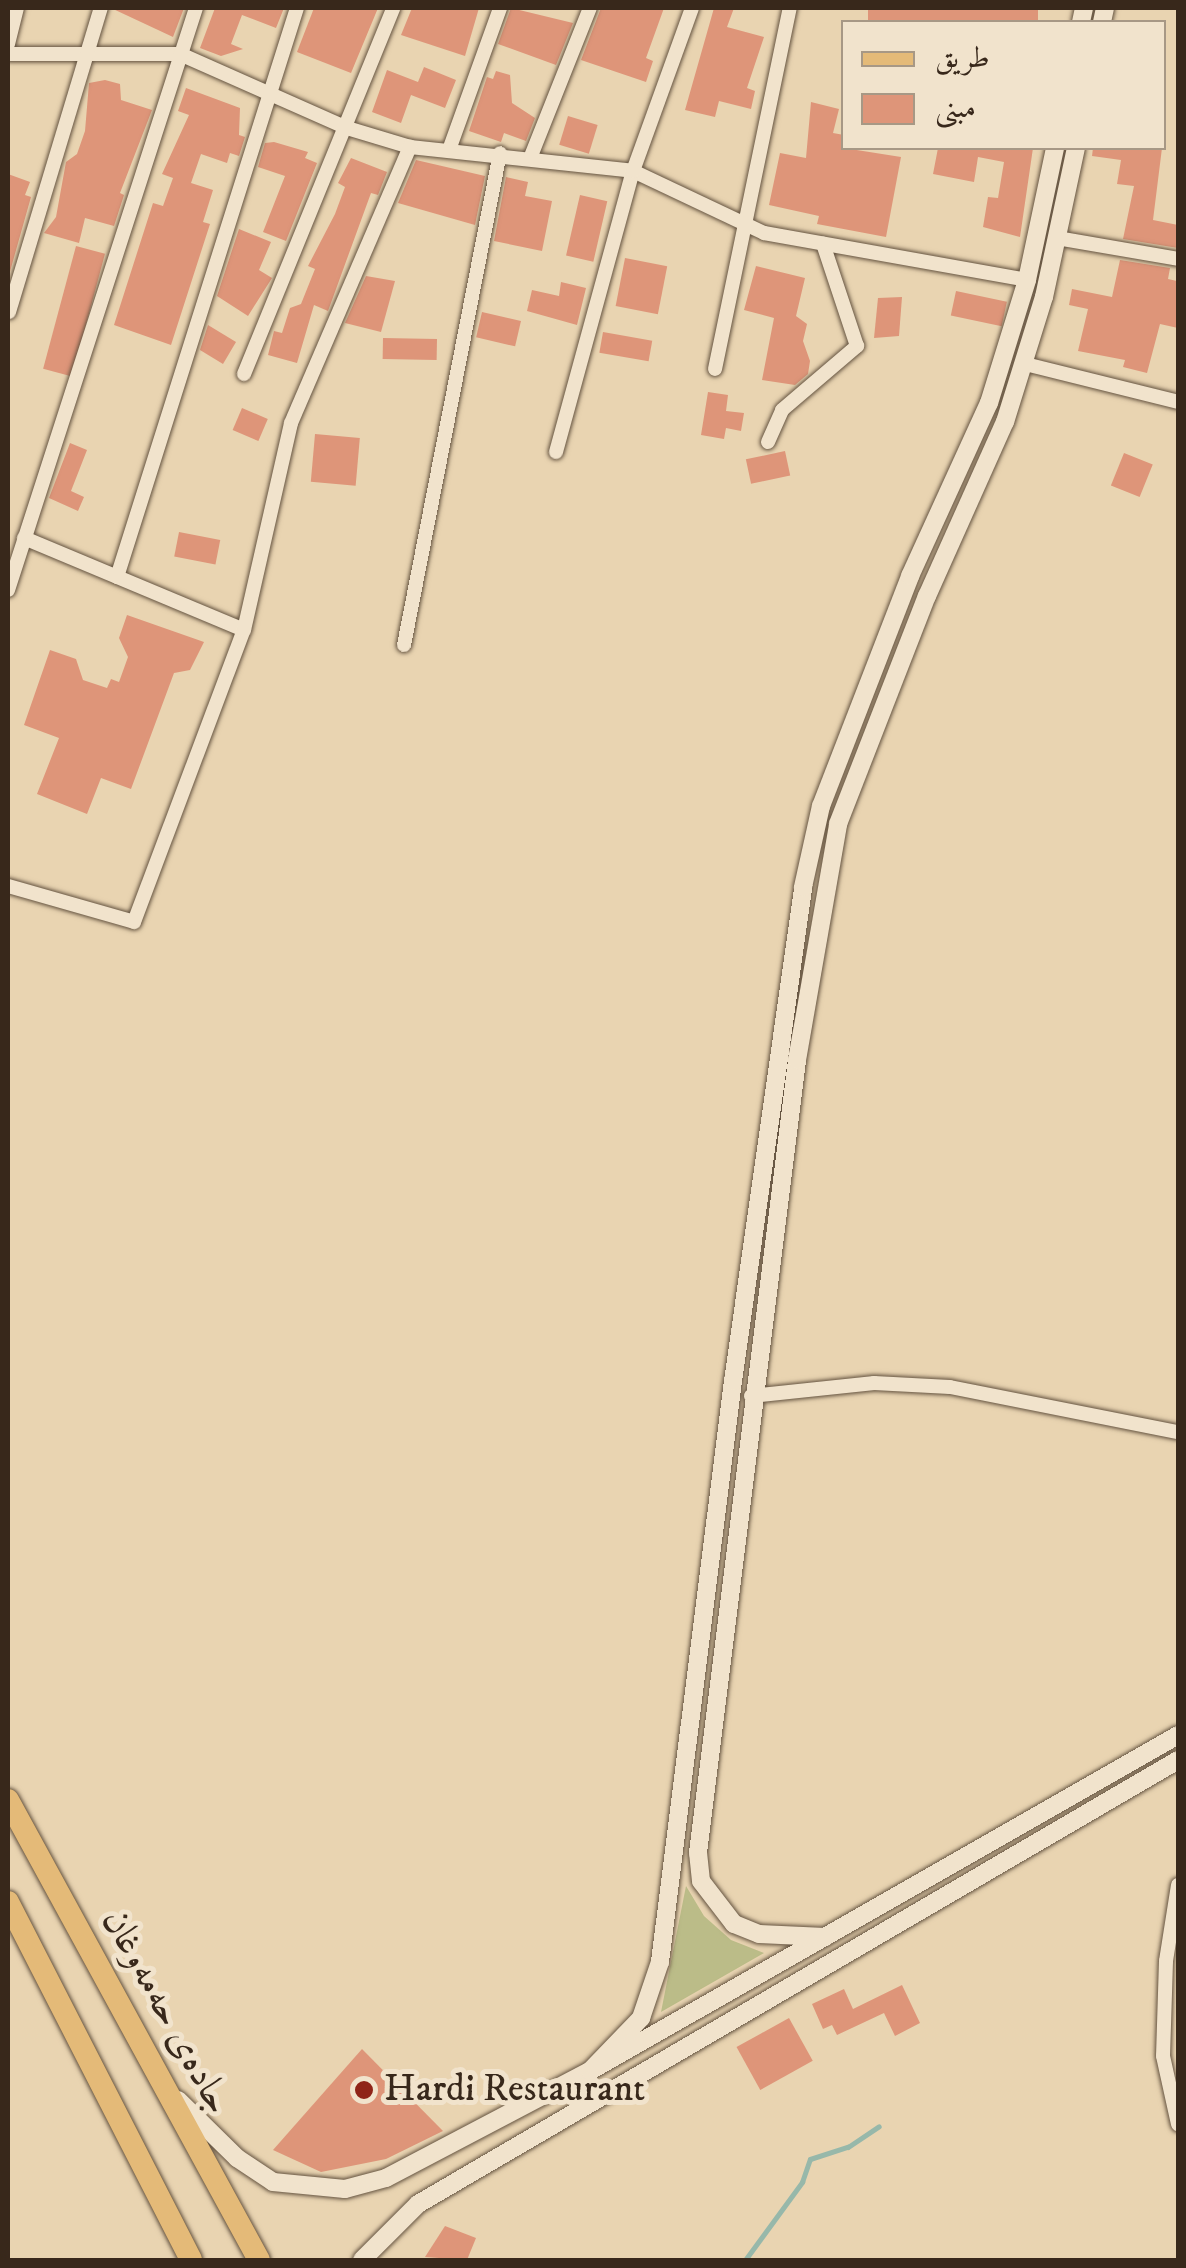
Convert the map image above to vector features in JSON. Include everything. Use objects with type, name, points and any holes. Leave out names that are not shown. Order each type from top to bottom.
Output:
[{"type":"main road","name":"جادەی حەمەوغان","points":[[8,1800],[176,2097],[259,2260]]},
{"type":"main road","points":[[8,1902],[192,2260]]},
{"type":"street","points":[[8,44],[17,8]]},
{"type":"street","points":[[9,312],[101,8]]},
{"type":"street","points":[[8,590],[196,8]]},
{"type":"street","points":[[118,577],[265,92],[296,8]]},
{"type":"street","points":[[244,374],[393,8]]},
{"type":"street","points":[[449,150],[500,8]]},
{"type":"street","points":[[531,156],[590,8]]},
{"type":"street","points":[[556,452],[633,171],[692,8]]},
{"type":"street","points":[[714,370],[790,8]]},
{"type":"street","points":[[8,54],[180,54],[347,128],[410,147],[531,156],[633,171],[745,224],[823,244],[1027,280]]},
{"type":"street","points":[[8,886],[134,922],[244,630],[291,423],[410,147]]},
{"type":"street","points":[[590,2071],[641,2018],[654,1988],[778,1058],[821,806],[910,576],[989,402],[1027,280],[1055,150]]},
{"type":"street","points":[[825,1937],[759,1934],[714,1905],[698,1853],[751,1396],[798,1060],[838,824],[1025,364],[1076,150]]},
{"type":"street","points":[[404,645],[500,154]]},
{"type":"street","points":[[1057,238],[1178,259]]},
{"type":"street","points":[[768,442],[782,410],[857,346],[823,244]]},
{"type":"street","points":[[1025,364],[1178,402]]},
{"type":"street","points":[[24,538],[244,630]]},
{"type":"street","points":[[778,1058],[798,1060]]},
{"type":"street","points":[[751,1396],[874,1383],[950,1387],[1178,1432]]},
{"type":"street","points":[[176,2097],[237,2158],[273,2182],[312,2189],[386,2178],[590,2071],[1178,1735]]},
{"type":"street","points":[[362,2260],[418,2204],[1178,1760]]},
{"type":"street","points":[[683,1778],[708,1781]]},
{"type":"street","points":[[1014,1828],[1027,1850]]},
{"type":"street","points":[[1178,1885],[1166,1961],[1163,2056],[1178,2124]]},
{"type":"street","points":[[466,2137],[481,2168]]},
{"type":"green space","points":[[686,1886],[704,1916],[731,1940],[764,1953],[661,2012]]},
{"type":"building","points":[[111,8],[184,8],[173,37]]},
{"type":"building","points":[[215,8],[284,8],[276,28],[242,15],[231,44],[243,49],[221,56],[200,48]]},
{"type":"building","points":[[314,8],[378,8],[351,73],[297,52]]},
{"type":"building","points":[[412,8],[479,8],[465,56],[401,35]]},
{"type":"building","points":[[511,8],[573,23],[556,65],[498,44]]},
{"type":"building","points":[[601,8],[664,8],[646,58],[653,61],[646,82],[581,60]]},
{"type":"building","points":[[714,8],[734,8],[727,27],[764,37],[747,88],[755,91],[751,109],[719,101],[715,117],[685,110]]},
{"type":"building","points":[[868,8],[1038,8],[1038,20],[868,20]]},
{"type":"building","points":[[424,67],[456,80],[445,108],[411,95],[401,123],[372,112],[387,70],[418,82]]},
{"type":"building","points":[[496,71],[510,75],[512,103],[535,118],[526,141],[504,133],[501,142],[469,131],[487,77],[493,79]]},
{"type":"building","points":[[105,80],[120,84],[121,100],[152,110],[120,193],[124,195],[114,226],[85,218],[79,243],[44,233],[56,217],[66,162],[77,154],[85,131],[89,83]]},
{"type":"building","points":[[186,88],[240,108],[239,135],[245,137],[239,156],[230,153],[227,163],[201,154],[191,183],[213,190],[203,222],[210,224],[171,345],[114,325],[153,203],[163,206],[173,178],[162,174],[189,115],[178,111]]},
{"type":"building","points":[[811,102],[839,109],[833,133],[841,134],[841,150],[901,157],[886,237],[817,224],[819,216],[769,205],[780,153],[806,158]]},
{"type":"building","points":[[568,116],[598,125],[589,154],[559,145]]},
{"type":"building","points":[[265,143],[308,152],[305,158],[317,163],[286,241],[263,232],[285,176],[258,167]]},
{"type":"building","points":[[938,150],[1033,150],[1020,237],[983,227],[988,197],[998,198],[1004,162],[978,157],[974,182],[933,174]]},
{"type":"building","points":[[1093,150],[1162,150],[1153,220],[1178,225],[1178,248],[1123,239],[1134,186],[1117,184],[1121,160],[1092,156]]},
{"type":"building","points":[[351,158],[387,172],[378,195],[371,193],[328,311],[314,305],[297,363],[268,355],[274,331],[282,333],[290,308],[301,304],[315,269],[308,266],[335,214],[345,187],[338,183]]},
{"type":"building","points":[[416,160],[485,176],[475,225],[398,203]]},
{"type":"building","points":[[8,174],[30,182],[25,195],[31,197],[9,275]]},
{"type":"building","points":[[506,177],[528,182],[525,196],[552,201],[542,251],[494,241]]},
{"type":"building","points":[[580,195],[607,201],[593,262],[566,255]]},
{"type":"building","points":[[239,229],[271,242],[259,270],[272,278],[248,316],[217,296]]},
{"type":"building","points":[[76,246],[105,254],[72,376],[43,369]]},
{"type":"building","points":[[625,258],[667,266],[658,314],[616,306]]},
{"type":"building","points":[[1120,260],[1170,268],[1168,279],[1177,281],[1178,328],[1160,324],[1147,373],[1123,367],[1125,360],[1078,351],[1088,309],[1069,305],[1072,289],[1112,297]]},
{"type":"building","points":[[756,266],[805,278],[796,316],[807,324],[803,341],[810,361],[808,374],[795,385],[762,380],[774,318],[744,310]]},
{"type":"building","points":[[366,276],[395,281],[381,332],[345,323]]},
{"type":"building","points":[[561,282],[586,288],[577,325],[527,311],[532,290],[559,296]]},
{"type":"building","points":[[956,291],[1007,302],[1002,326],[951,315]]},
{"type":"building","points":[[902,297],[899,336],[874,338],[878,298]]},
{"type":"building","points":[[482,312],[521,321],[515,346],[476,337]]},
{"type":"building","points":[[208,325],[236,342],[223,364],[200,350]]},
{"type":"building","points":[[603,332],[652,341],[649,361],[599,353]]},
{"type":"building","points":[[383,338],[437,339],[437,360],[383,359]]},
{"type":"building","points":[[708,392],[728,395],[726,411],[744,413],[741,431],[726,428],[724,439],[701,435]]},
{"type":"building","points":[[242,408],[268,419],[258,441],[233,430]]},
{"type":"building","points":[[315,434],[360,438],[356,486],[311,482]]},
{"type":"building","points":[[70,443],[87,450],[71,491],[84,497],[78,511],[49,498]]},
{"type":"building","points":[[785,451],[790,475],[751,484],[746,459]]},
{"type":"building","points":[[1124,453],[1153,465],[1140,497],[1111,485]]},
{"type":"building","points":[[179,532],[220,540],[215,565],[174,557]]},
{"type":"building","points":[[127,615],[204,642],[190,670],[174,673],[131,789],[101,778],[87,814],[37,794],[59,738],[24,725],[50,650],[76,659],[83,680],[107,688],[111,679],[119,682],[128,657],[119,638]]},
{"type":"building","points":[[902,1985],[920,2023],[895,2036],[884,2013],[837,2035],[832,2025],[823,2029],[812,2004],[844,1989],[853,2009]]},
{"type":"building","points":[[789,2018],[813,2061],[760,2090],[737,2047]]},
{"type":"building","name":"Hardi Restaurant","points":[[362,2049],[443,2131],[386,2159],[321,2172],[273,2150]]},
{"type":"building","points":[[445,2226],[476,2238],[467,2260],[425,2257]]},
{"type":"waterway","points":[[745,2260],[802,2182],[810,2159],[848,2147],[879,2126]]},
{"type":"place","name":"Hardi Restaurant","points":[[364,2090]]}]
